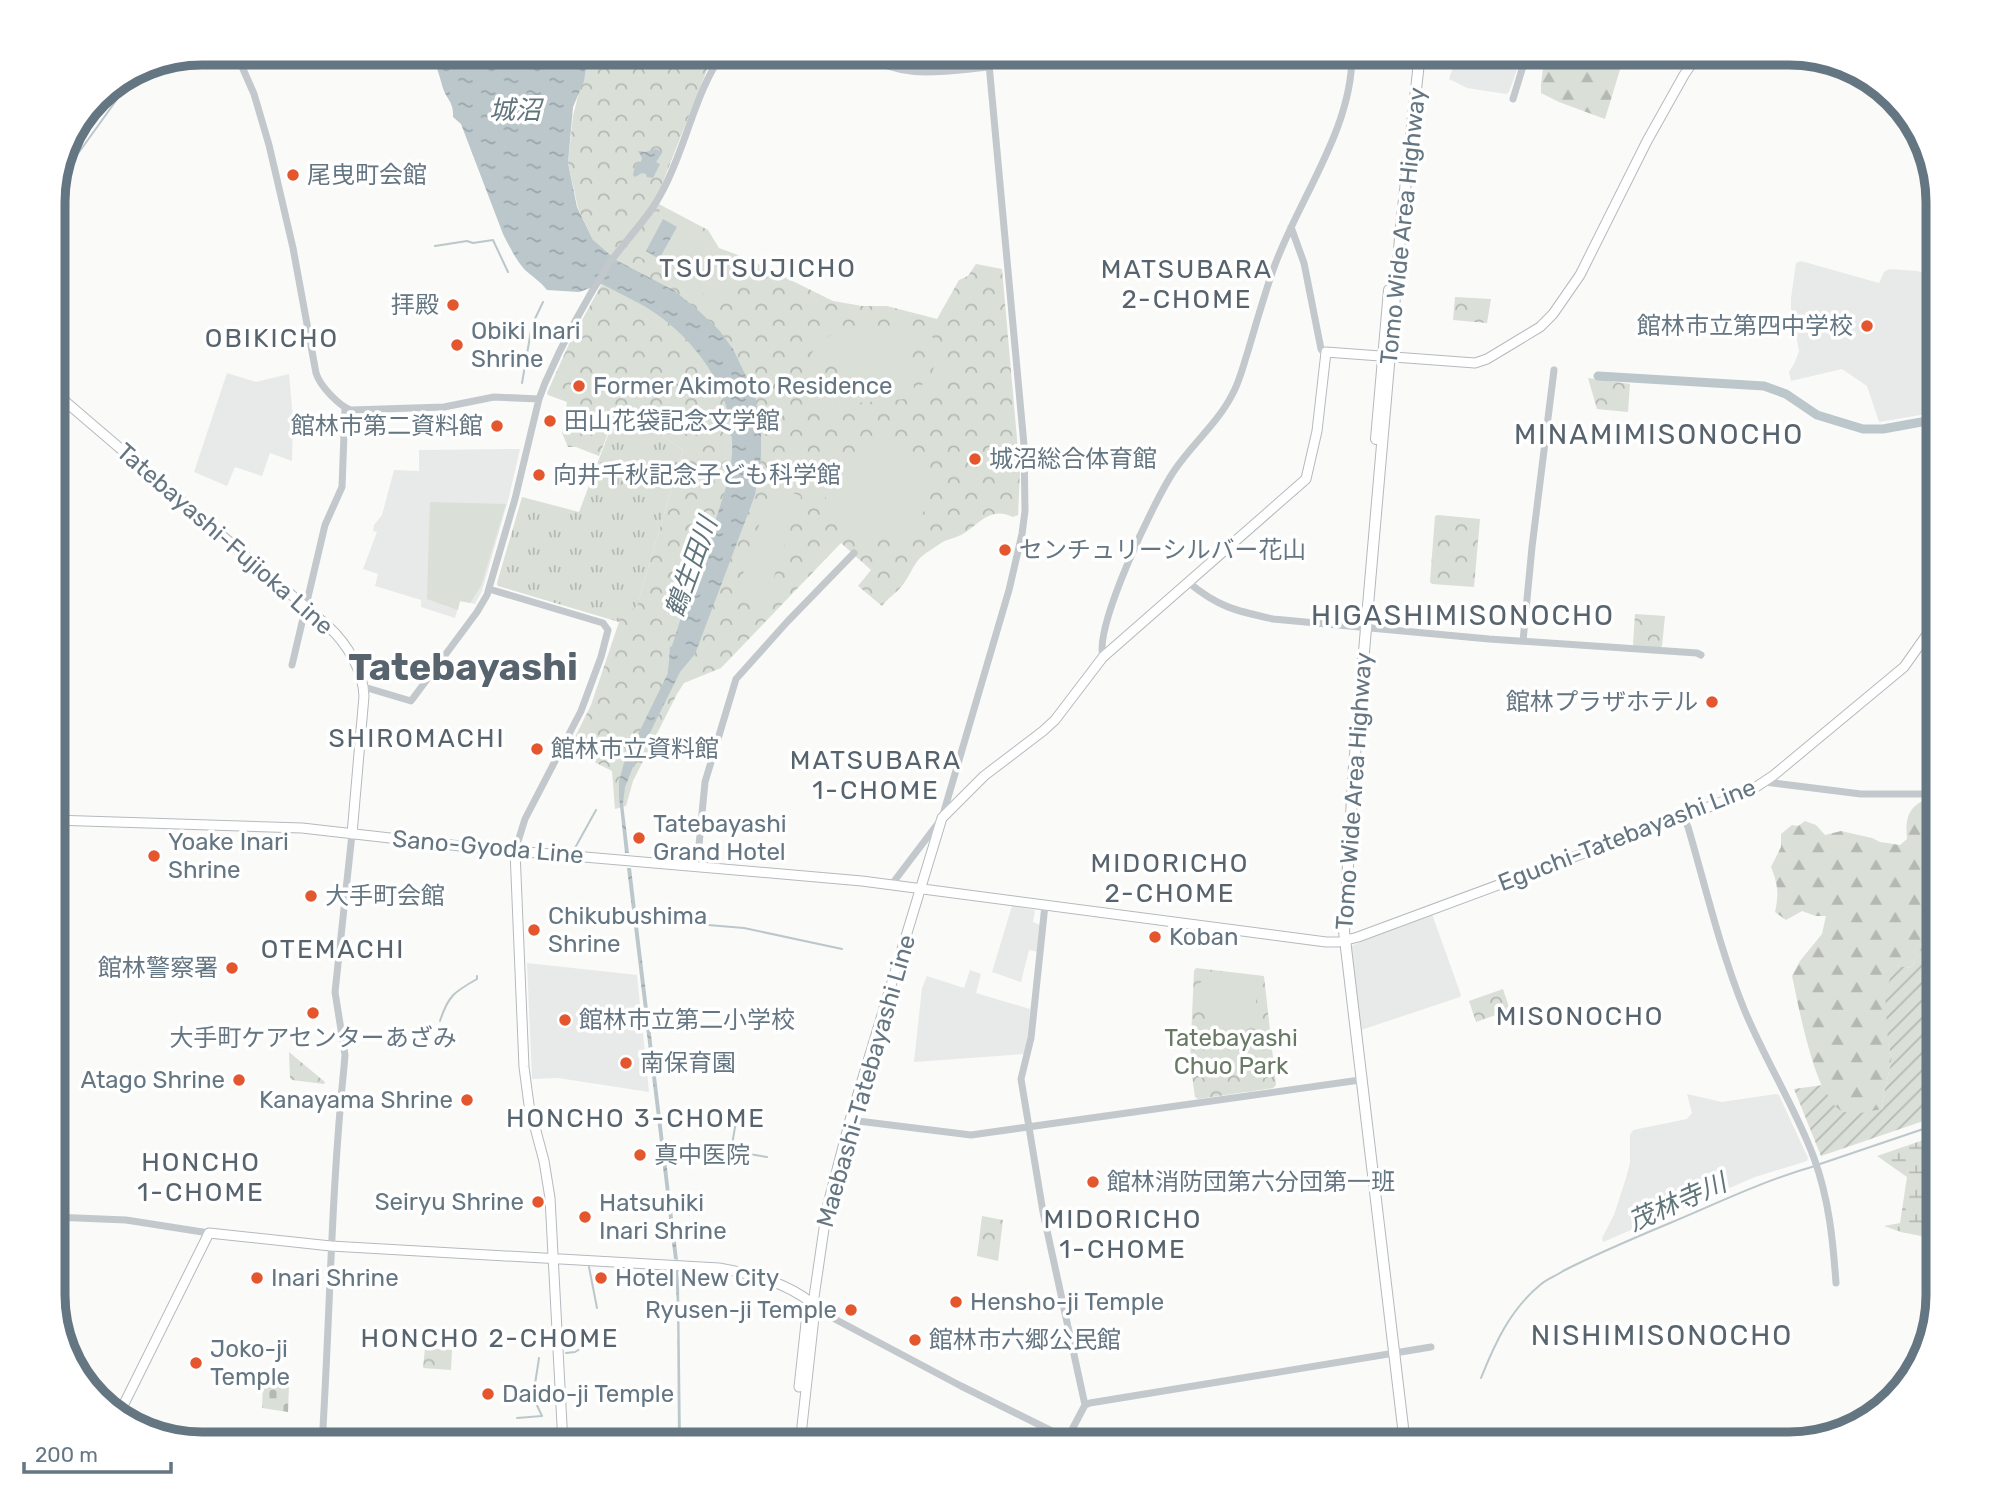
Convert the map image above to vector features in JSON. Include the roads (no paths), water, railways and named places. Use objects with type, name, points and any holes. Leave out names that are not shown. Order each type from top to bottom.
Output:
[{"type":"highway","name":"Tomo Wide Area Highway","points":[[1401,1432],[1341,941],[1348,765],[1363,627],[1403,141],[1412,65]]},
{"type":"highway","name":"Tomo Wide Area Highway","points":[[1386,357],[1418,65]]},
{"type":"main road","points":[[942,818],[984,776],[1055,720],[1103,657],[1306,479],[1317,431],[1325,354],[1329,351],[1479,362],[1533,332],[1547,321],[1580,275],[1647,141],[1691,65]]},
{"type":"main road","name":"Tatebayashi-Fujioka Line","points":[[65,401],[329,627],[344,643],[364,687],[362,739],[352,834]]},
{"type":"main road","name":"Eguchi-Tatebayashi Line","points":[[1341,941],[1683,817],[1765,782],[1903,667],[1926,637]]},
{"type":"main road","name":"Maebashi-Tatebayashi Line","points":[[813,1304],[827,1208],[850,1120],[942,818]]},
{"type":"main road","name":"Sano-Gyoda Line","points":[[65,820],[302,828],[922,887]]},
{"type":"main road","points":[[515,850],[524,1067],[533,1124],[548,1184],[562,1432]]},
{"type":"main road","points":[[922,887],[1326,942],[1341,941]]},
{"type":"main road","points":[[122,1407],[209,1233],[331,1246],[702,1266],[736,1271],[780,1284],[813,1304],[814,1317],[801,1432]]},
{"type":"main road","points":[[795,1432],[807,1314],[813,1304]]},
{"type":"street","points":[[242,65],[254,94],[269,145],[293,248],[317,377],[323,387],[345,408],[351,410],[444,407],[494,397],[539,399]]},
{"type":"street","points":[[364,687],[411,701],[477,612],[489,589],[515,499],[539,399],[553,365],[591,294],[620,248],[643,221],[663,190],[715,65]]},
{"type":"street","points":[[883,65],[911,72],[989,67],[1024,445],[1025,511],[1009,590],[942,818],[892,884]]},
{"type":"street","points":[[1103,657],[1101,648],[1118,586],[1152,511],[1181,462],[1234,393],[1274,267],[1335,134],[1347,99],[1352,65]]},
{"type":"street","points":[[1513,99],[1523,65]]},
{"type":"street","points":[[1291,227],[1304,263],[1321,349],[1325,354]]},
{"type":"street","points":[[1523,641],[1554,370]]},
{"type":"street","points":[[292,665],[325,525],[342,487],[345,408]]},
{"type":"street","points":[[698,866],[705,782],[736,679],[854,553]]},
{"type":"street","points":[[1188,582],[1218,604],[1273,618],[1700,655]]},
{"type":"street","points":[[489,589],[603,623],[608,630],[581,711],[525,819],[515,850]]},
{"type":"street","points":[[1765,782],[1861,794],[1926,794]]},
{"type":"street","points":[[1683,817],[1699,879],[1704,886],[1744,1009],[1793,1109],[1818,1170],[1829,1213],[1836,1283]]},
{"type":"street","points":[[323,1432],[331,1246],[345,1055],[335,992],[352,834]]},
{"type":"street","points":[[1045,905],[1031,1038],[1021,1079],[1043,1212],[1085,1405],[1071,1432]]},
{"type":"street","points":[[850,1120],[971,1135],[1358,1080]]},
{"type":"street","points":[[65,1217],[126,1220],[209,1233]]},
{"type":"street","points":[[813,1304],[831,1317],[1053,1432]]},
{"type":"street","points":[[1085,1405],[1432,1347]]},
{"type":"water","name":"城沼","points":[[436,65],[586,65],[584,81],[573,107],[568,163],[577,207],[593,240],[616,260],[675,291],[719,330],[733,349],[755,395],[761,434],[761,456],[755,495],[695,654],[680,672],[625,787],[623,803],[629,853],[625,853],[619,782],[624,763],[668,673],[670,647],[726,488],[732,456],[728,411],[710,370],[696,351],[655,313],[602,284],[579,292],[547,290],[525,270],[503,234],[461,124],[453,117],[452,107]]},
{"type":"water","points":[[655,149],[662,153],[656,162],[660,164],[653,178],[642,173],[635,177],[635,166],[642,158],[638,151]]},
{"type":"water","points":[[663,219],[677,227],[659,259],[646,251]]},
{"type":"water","points":[[627,868],[631,868],[678,1260],[674,1259]]},
{"type":"water","points":[[675,1270],[678,1270],[679,1281],[681,1432],[678,1432]]},
{"type":"waterway","points":[[69,166],[124,89]]},
{"type":"waterway","points":[[435,246],[493,240],[508,272]]},
{"type":"waterway","points":[[522,383],[532,325],[543,302]]},
{"type":"waterway","points":[[1598,376],[1764,386],[1786,394],[1817,415],[1863,429],[1883,429],[1926,421]]},
{"type":"waterway","points":[[575,848],[596,810]]},
{"type":"waterway","points":[[636,919],[744,928],[842,949]]},
{"type":"waterway","points":[[440,1021],[453,996],[477,979],[477,976]]},
{"type":"waterway","points":[[736,1121],[731,1151],[767,1157]]},
{"type":"waterway","name":"茂林寺川","points":[[1820,1164],[1926,1128]]},
{"type":"waterway","name":"茂林寺川","points":[[1481,1378],[1512,1316],[1529,1295],[1546,1281],[1576,1264],[1630,1240],[1760,1185],[1815,1166]]},
{"type":"waterway","points":[[589,1267],[597,1308]]},
{"type":"waterway","points":[[566,1353],[575,1352],[588,1344]]},
{"type":"waterway","points":[[517,1418],[542,1416],[533,1397],[539,1358]]},
{"type":"place","name":"尾曳町会館","points":[[293,175]]},
{"type":"place","name":"拝殿","points":[[453,305]]},
{"type":"place","name":"館林市立第四中学校","points":[[1867,326]]},
{"type":"place","name":"Obiki Inari Shrine","points":[[457,345]]},
{"type":"place","name":"Former Akimoto Residence","points":[[579,386]]},
{"type":"place","name":"田山花袋記念文学館","points":[[550,421]]},
{"type":"place","name":"館林市第二資料館","points":[[497,426]]},
{"type":"place","name":"城沼総合体育館","points":[[975,459]]},
{"type":"place","name":"向井千秋記念子ども科学館","points":[[539,475]]},
{"type":"place","name":"センチュリーシルバー花山","points":[[1005,550]]},
{"type":"place","name":"館林プラザホテル","points":[[1712,702]]},
{"type":"place","name":"館林市立資料館","points":[[537,749]]},
{"type":"place","name":"Tatebayashi Grand Hotel","points":[[639,838]]},
{"type":"place","name":"Yoake Inari Shrine","points":[[154,856]]},
{"type":"place","name":"大手町会館","points":[[311,896]]},
{"type":"place","name":"Chikubushima Shrine","points":[[534,930]]},
{"type":"place","name":"Koban","points":[[1155,937]]},
{"type":"place","name":"館林警察署","points":[[232,968]]},
{"type":"place","name":"大手町ケアセンターあざみ","points":[[313,1013]]},
{"type":"place","name":"館林市立第二小学校","points":[[565,1020]]},
{"type":"place","name":"南保育園","points":[[626,1063]]},
{"type":"place","name":"Atago Shrine","points":[[239,1080]]},
{"type":"place","name":"Kanayama Shrine","points":[[467,1100]]},
{"type":"place","name":"真中医院","points":[[640,1155]]},
{"type":"place","name":"館林消防団第六分団第一班","points":[[1093,1182]]},
{"type":"place","name":"Seiryu Shrine","points":[[538,1202]]},
{"type":"place","name":"Hatsuhiki Inari Shrine","points":[[585,1217]]},
{"type":"place","name":"Inari Shrine","points":[[257,1278]]},
{"type":"place","name":"Hotel New City","points":[[601,1278]]},
{"type":"place","name":"Hensho-ji Temple","points":[[956,1302]]},
{"type":"place","name":"Ryusen-ji Temple","points":[[851,1310]]},
{"type":"place","name":"館林市六郷公民館","points":[[915,1340]]},
{"type":"place","name":"Joko-ji Temple","points":[[196,1363]]},
{"type":"place","name":"Daido-ji Temple","points":[[488,1394]]},
{"type":"district","name":"TSUTSUJICHO","points":[[758,268]]},
{"type":"district","name":"MATSUBARA 2-CHOME","points":[[1187,284]]},
{"type":"district","name":"OBIKICHO","points":[[272,338]]},
{"type":"district","name":"MINAMIMISONOCHO","points":[[1659,434]]},
{"type":"district","name":"HIGASHIMISONOCHO","points":[[1463,615]]},
{"type":"district","name":"Tatebayashi","points":[[463,667]]},
{"type":"district","name":"SHIROMACHI","points":[[417,738]]},
{"type":"district","name":"MATSUBARA 1-CHOME","points":[[876,775]]},
{"type":"district","name":"MIDORICHO 2-CHOME","points":[[1170,878]]},
{"type":"district","name":"OTEMACHI","points":[[333,949]]},
{"type":"district","name":"MISONOCHO","points":[[1580,1016]]},
{"type":"district","name":"HONCHO 3-CHOME","points":[[636,1118]]},
{"type":"district","name":"HONCHO 1-CHOME","points":[[201,1177]]},
{"type":"district","name":"MIDORICHO 1-CHOME","points":[[1123,1234]]},
{"type":"district","name":"NISHIMISONOCHO","points":[[1662,1335]]},
{"type":"district","name":"HONCHO 2-CHOME","points":[[490,1338]]},
{"type":"water label","name":"鶴生田川","points":[[691,567]]},
{"type":"park label","name":"Tatebayashi Chuo Park","points":[[1231,1052]]}]
